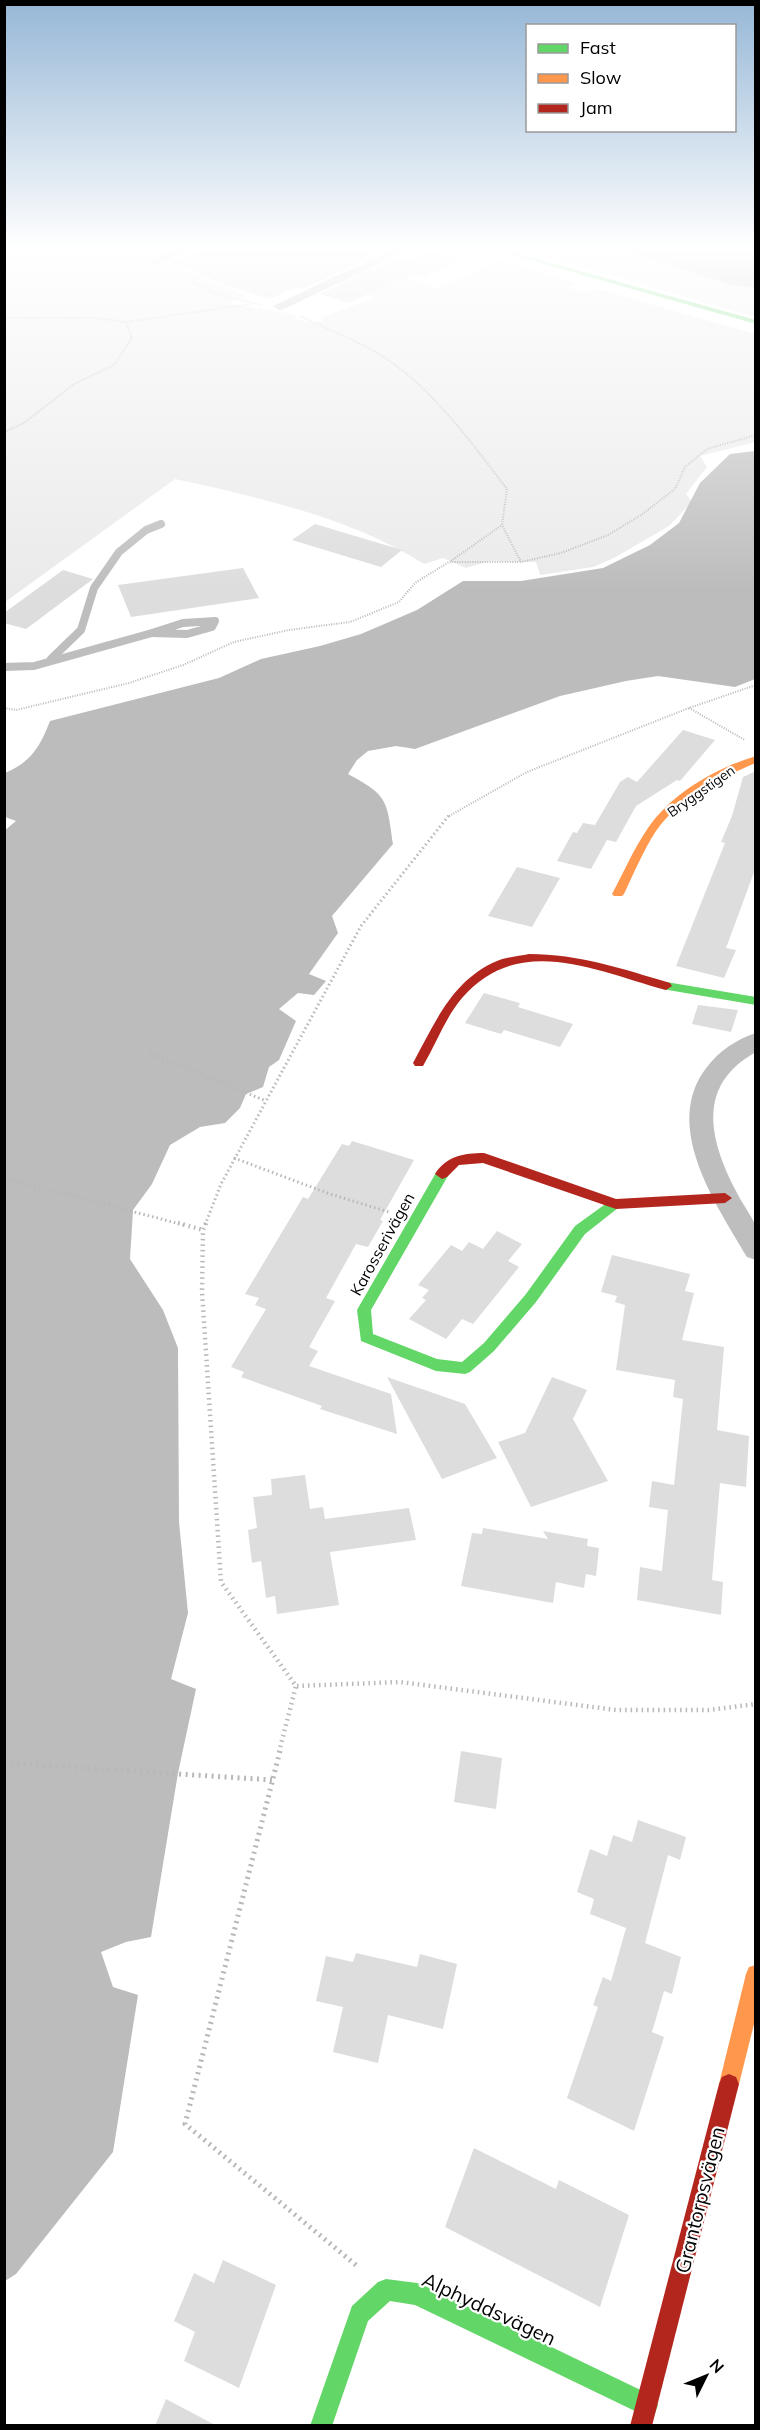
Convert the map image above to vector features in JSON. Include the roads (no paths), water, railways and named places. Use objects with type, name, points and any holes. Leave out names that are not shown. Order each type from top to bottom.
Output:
[{"type":"street","name":"Bryggstigen","points":[[618,894],[658,823],[672,808],[738,765],[756,759]]},
{"type":"street","points":[[419,1063],[461,990],[478,977],[506,962],[545,954],[577,958],[675,988],[756,1001]]},
{"type":"street","points":[[756,1041],[724,1061],[703,1091],[699,1127],[725,1198],[756,1250]]},
{"type":"street","name":"Karosserivägen","points":[[616,1204],[580,1230],[517,1314],[489,1347],[465,1368],[435,1365],[366,1337],[364,1310],[414,1218],[446,1167],[463,1158],[484,1158],[616,1204],[725,1198]]},
{"type":"street","name":"Grantorpsvägen","points":[[642,2425],[756,1974]]},
{"type":"street","name":"Alphyddsvägen","points":[[321,2426],[360,2314],[386,2290],[417,2294],[647,2405]]},
{"type":"lane","points":[[42,664],[57,656],[81,630],[94,588],[119,552],[146,530],[161,524]]},
{"type":"lane","points":[[4,667],[42,664],[183,623],[215,621],[212,627],[188,634],[152,633]]}]
